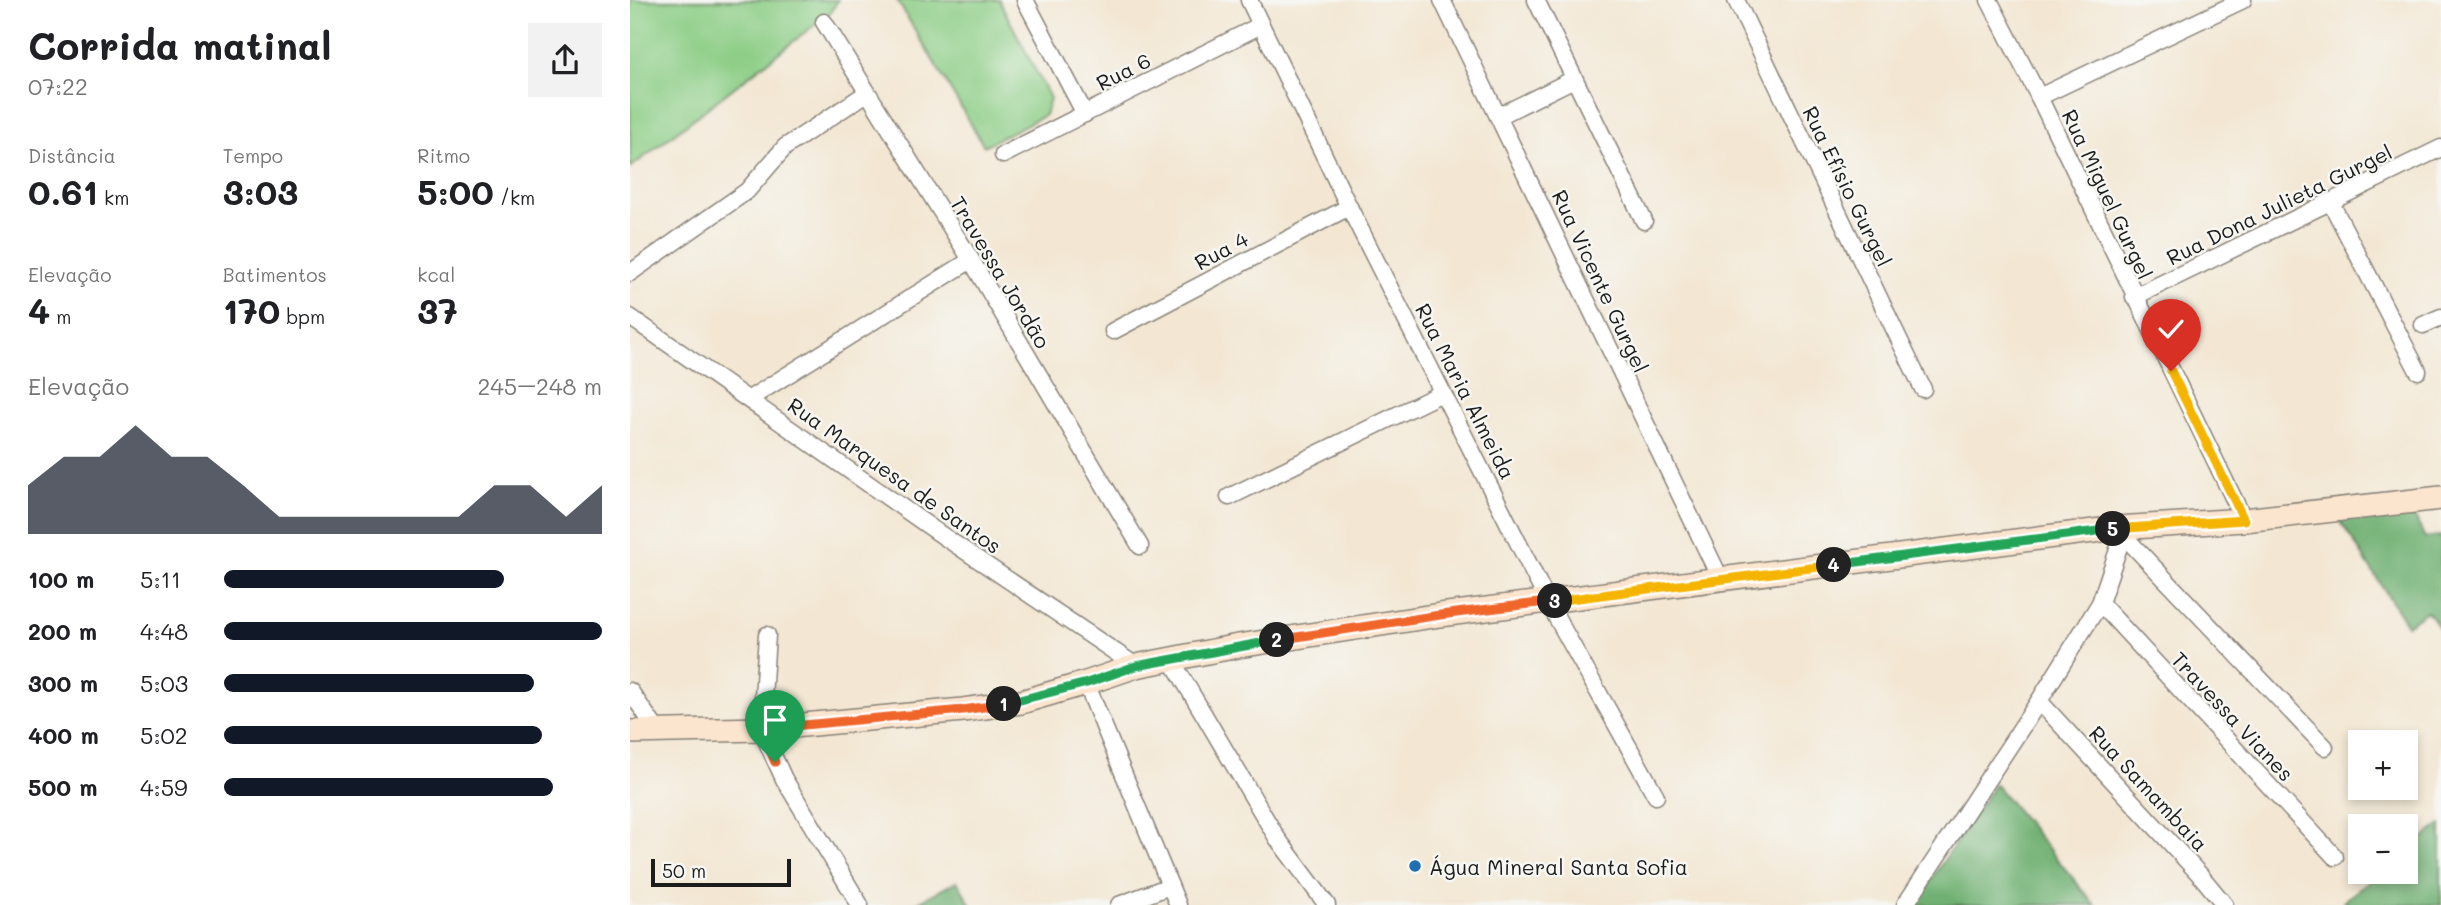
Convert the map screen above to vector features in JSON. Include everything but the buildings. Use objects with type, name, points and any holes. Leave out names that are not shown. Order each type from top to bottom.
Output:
[{"type":"street","points":[[1024,0],[1085,114]]},
{"type":"street","name":"Rua Maria Almeida","points":[[1249,0],[1349,207],[1548,602],[1656,796]]},
{"type":"street","name":"Rua Vicente Gurgel","points":[[1442,0],[1721,580]]},
{"type":"street","points":[[1536,0],[1644,221]]},
{"type":"street","name":"Rua Efísio Gurgel","points":[[1736,0],[1923,389]]},
{"type":"street","name":"Rua Miguel Gurgel","points":[[1989,0],[2039,96],[2244,520]]},
{"type":"street","points":[[2039,96],[2243,0]]},
{"type":"street","name":"Travessa Jordão","points":[[824,22],[971,260],[1140,546]]},
{"type":"street","name":"Rua 6","points":[[1003,155],[1261,25]]},
{"type":"street","points":[[1499,116],[1574,79]]},
{"type":"street","points":[[630,273],[747,191],[786,147],[867,93]]},
{"type":"street","name":"Rua Dona Julieta Gurgel","points":[[2134,297],[2441,148]]},
{"type":"street","points":[[2331,203],[2418,372]]},
{"type":"street","name":"Rua 4","points":[[1113,331],[1349,207]]},
{"type":"street","points":[[749,399],[971,260]]},
{"type":"street","name":"Rua Marquesa de Santos","points":[[630,317],[943,536],[1136,666]]},
{"type":"street","points":[[2423,325],[2441,317]]},
{"type":"street","points":[[1229,497],[1442,393]]},
{"type":"street","points":[[630,732],[761,729],[963,710],[1021,702],[1136,666],[1171,659],[1440,615],[2120,531],[2441,498]]},
{"type":"street","points":[[1905,905],[2100,603],[2120,531]]},
{"type":"street","name":"Travessa Vianes","points":[[2120,531],[2325,747]]},
{"type":"street","name":"Travessa Vianes","points":[[2100,603],[2335,858]]},
{"type":"street","points":[[767,635],[761,729],[784,779],[860,905]]},
{"type":"street","points":[[1171,659],[1277,838],[1327,905]]},
{"type":"street","points":[[1087,683],[1178,905]]},
{"type":"street","points":[[630,691],[659,733]]},
{"type":"street","name":"Rua Samambaia","points":[[2039,701],[2225,905]]},
{"type":"street","points":[[1119,905],[1170,886]]},
{"type":"green space","points":[[630,0],[838,0],[830,13],[630,168]]},
{"type":"green space","points":[[897,0],[999,0],[1050,98],[1045,115],[984,146]]},
{"type":"green space","points":[[2412,511],[2425,538],[2441,536],[2441,630],[2427,611],[2407,625],[2339,519]]},
{"type":"green space","points":[[1995,784],[2095,905],[1914,905]]},
{"type":"green space","points":[[2441,824],[2441,905],[2349,905],[2344,901],[2366,884],[2418,884],[2418,842]]},
{"type":"green space","points":[[957,881],[971,905],[913,905]]},
{"type":"place","name":"Água Mineral Santa Sofia","points":[[1415,866]]},
{"type":"route","points":[[775,762],[761,729],[1021,702],[1136,666],[1238,646],[1440,615],[2117,528],[2244,520],[2171,371]]}]
